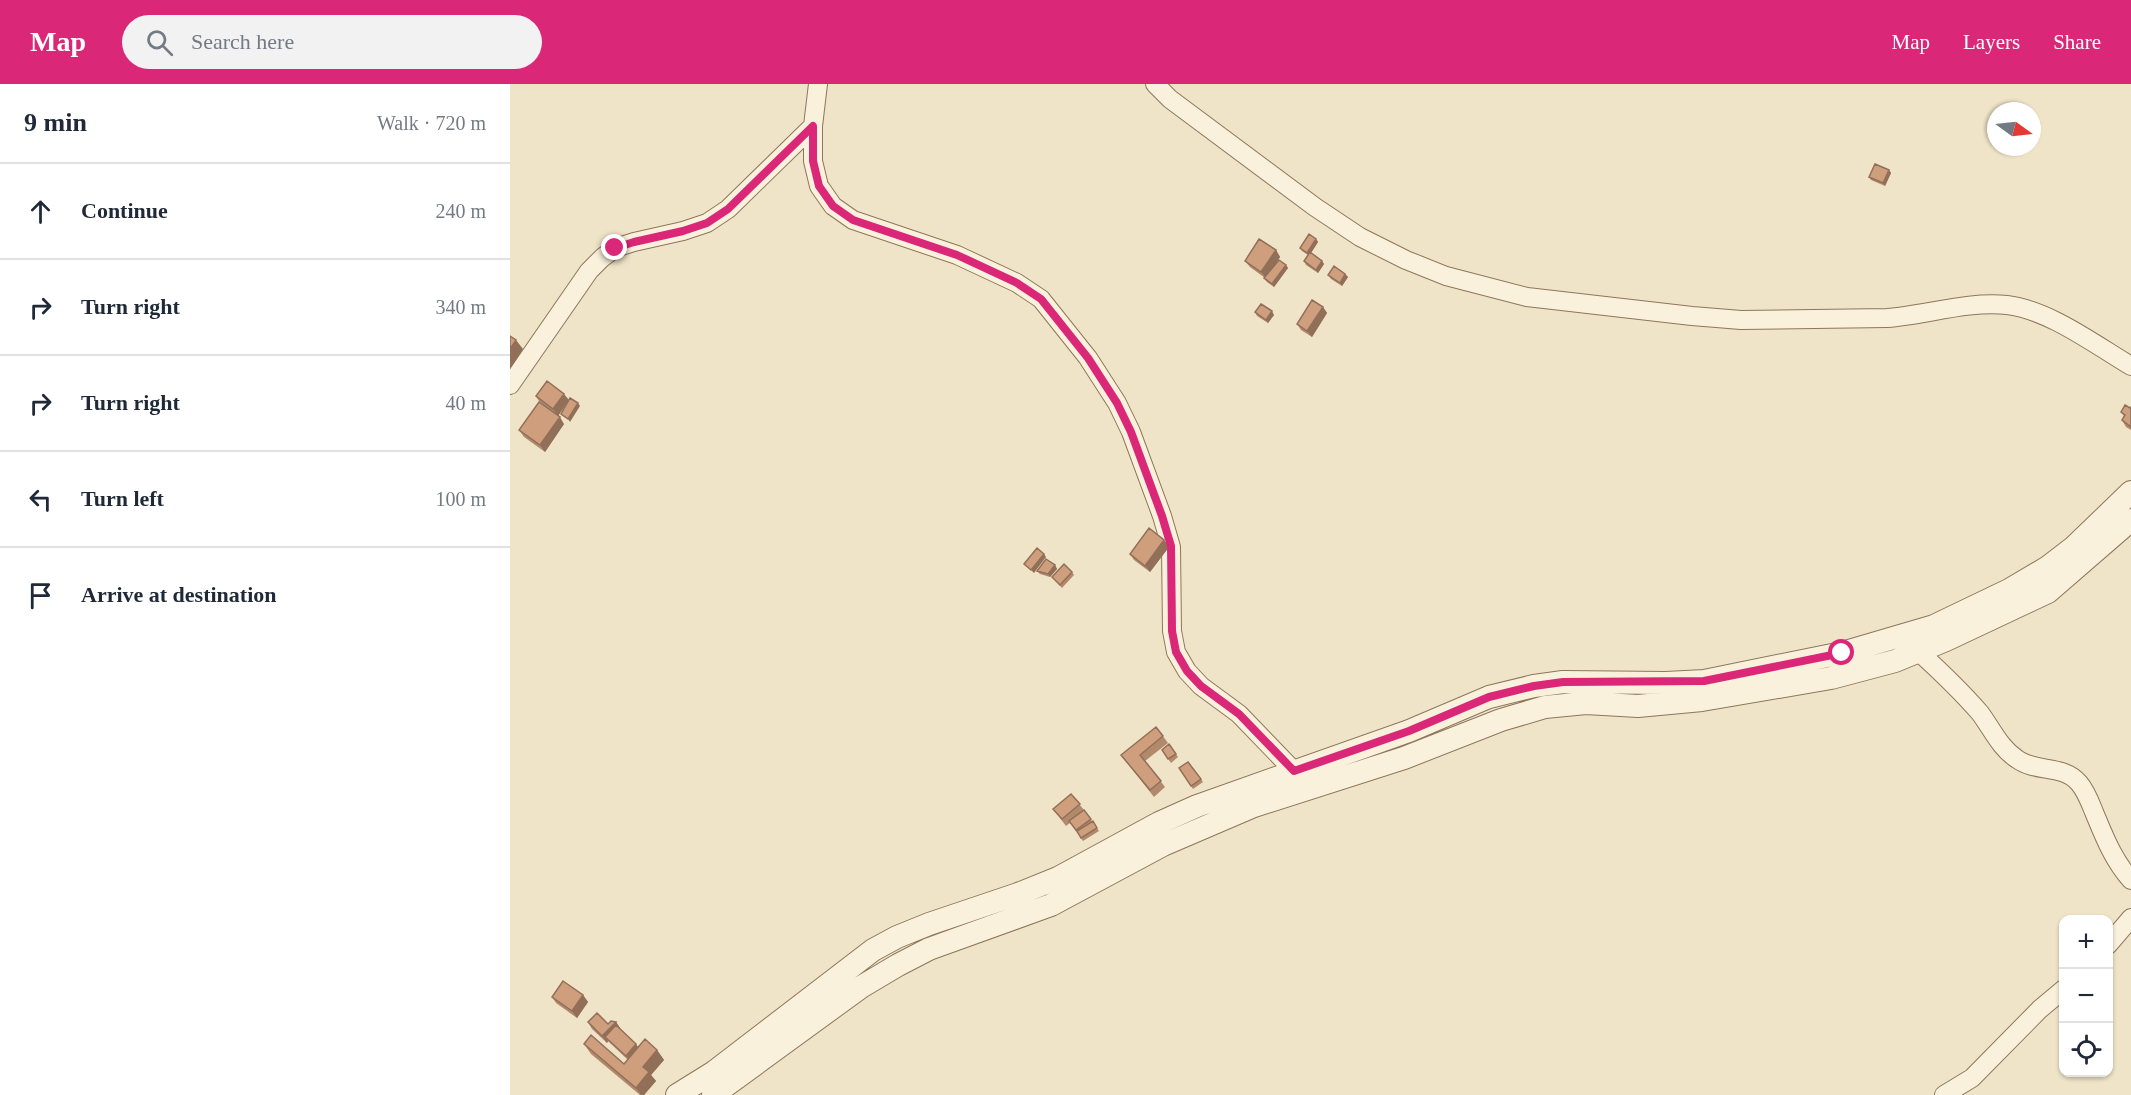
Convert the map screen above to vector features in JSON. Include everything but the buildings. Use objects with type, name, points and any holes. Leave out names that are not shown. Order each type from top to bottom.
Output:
[{"type":"street","points":[[818,84],[813,126],[813,161],[819,186],[833,206],[853,220],[957,255],[1017,283],[1041,299],[1088,358],[1117,403],[1131,432],[1171,546],[1172,631],[1176,652],[1187,671],[1201,686],[1239,714],[1294,771]]},
{"type":"street","points":[[1155,84],[1170,99],[1315,207],[1385,250],[1446,276],[1527,297],[1741,320],[1887,318],[1970,307],[2006,305],[2045,316],[2131,366]]},
{"type":"street","points":[[510,385],[589,272],[602,258],[615,248],[707,223],[728,209],[813,126]]},
{"type":"street","points":[[678,1095],[714,1072],[860,960],[897,937],[1058,878],[1168,818],[1409,731],[1489,697],[1563,682],[1704,681],[1842,653],[1934,626],[2009,590],[2048,567],[2074,547],[2131,492]]},
{"type":"street","points":[[713,1095],[861,987],[898,965],[929,949],[1051,905],[1162,845],[1254,806],[1404,758],[1501,720],[1545,706],[1586,703],[1638,706],[1736,695],[1831,678],[1895,661],[1984,623],[2048,592],[2131,520]]},
{"type":"street","points":[[1918,651],[1962,692],[2015,759],[2027,765],[2058,770],[2080,783],[2109,848],[2131,880]]},
{"type":"street","points":[[2113,940],[2131,918]]},
{"type":"street","points":[[1944,1095],[1972,1078],[2040,1009],[2059,993]]},
{"type":"route","points":[[615,248],[707,223],[728,209],[813,126],[813,161],[819,186],[833,206],[853,220],[957,255],[1017,283],[1041,299],[1088,358],[1117,403],[1131,432],[1171,546],[1172,631],[1176,652],[1187,671],[1201,686],[1239,714],[1294,771],[1409,731],[1489,697],[1534,686],[1563,682],[1704,681],[1842,653]]}]
